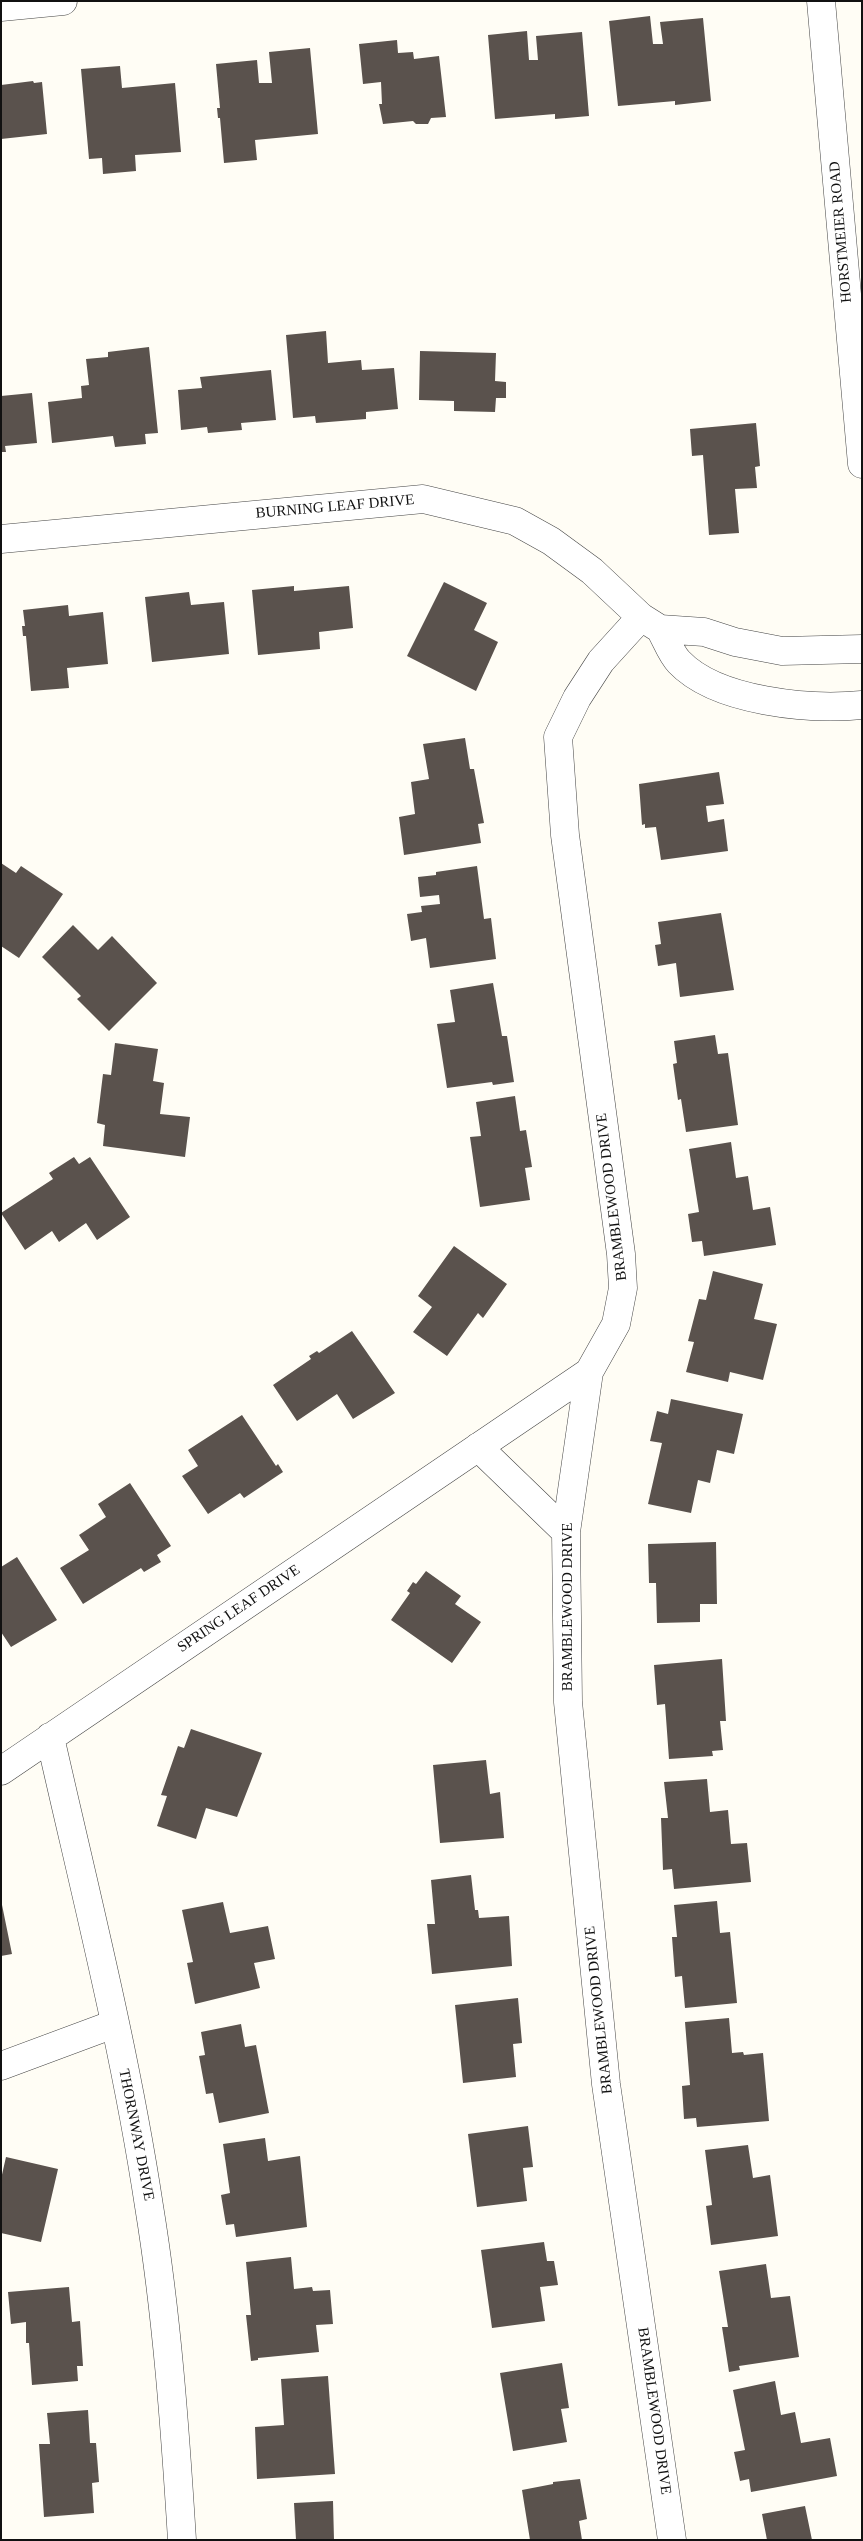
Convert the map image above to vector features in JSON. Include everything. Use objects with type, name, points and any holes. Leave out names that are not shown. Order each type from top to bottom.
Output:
[{"type":"street","points":[[1,8],[63,1]]},
{"type":"street","name":"HORSTMEIER ROAD","points":[[821,1],[862,464]]},
{"type":"street","name":"BURNING LEAF DRIVE","points":[[1,539],[422,499],[515,521],[551,540],[592,571],[650,623],[679,662],[702,679],[736,693],[772,702],[811,708],[862,705]]},
{"type":"street","points":[[650,623],[704,632],[735,642],[782,651],[862,649]]},
{"type":"street","name":"BRAMBLEWOOD DRIVE","points":[[650,623],[601,661],[577,698],[558,737],[566,835],[621,1254],[623,1288],[616,1324],[589,1372],[566,1532],[568,1702],[606,2084],[672,2540]]},
{"type":"street","name":"SPRING LEAF DRIVE","points":[[1,1771],[589,1372]]},
{"type":"street","points":[[478,1447],[566,1532]]},
{"type":"street","name":"THORNWAY DRIVE","points":[[50,1737],[114,2024],[149,2205],[172,2382],[182,2540]]},
{"type":"street","points":[[1,2066],[114,2024]]},
{"type":"building","points":[[650,16],[653,44],[663,44],[660,22],[703,18],[711,101],[675,105],[675,101],[618,106],[609,21]]},
{"type":"building","points":[[527,31],[529,60],[538,60],[536,36],[582,32],[589,116],[555,119],[555,114],[495,119],[488,35]]},
{"type":"building","points":[[397,40],[398,53],[413,52],[414,59],[439,56],[446,117],[431,118],[428,124],[416,124],[413,121],[383,124],[379,104],[382,104],[381,82],[363,84],[359,44]]},
{"type":"building","points":[[310,48],[318,134],[255,140],[257,160],[224,163],[220,118],[218,118],[217,108],[220,108],[216,64],[257,60],[259,83],[272,83],[269,52]]},
{"type":"building","points":[[120,66],[122,88],[175,83],[181,152],[135,155],[136,171],[103,174],[102,158],[89,159],[81,69]]},
{"type":"building","points":[[33,81],[34,83],[42,82],[47,134],[1,139],[1,85]]},
{"type":"building","points":[[326,331],[328,363],[361,360],[362,370],[394,368],[398,409],[366,412],[366,419],[316,423],[315,416],[293,418],[286,335]]},
{"type":"building","points":[[149,347],[158,433],[145,434],[146,444],[115,447],[113,436],[52,443],[48,402],[82,398],[81,386],[89,385],[86,359],[108,357],[108,352]]},
{"type":"building","points":[[420,351],[496,353],[495,381],[506,382],[506,398],[496,398],[495,412],[454,411],[454,401],[419,400]]},
{"type":"building","points":[[271,370],[276,420],[241,423],[242,430],[208,433],[207,427],[181,430],[178,390],[202,388],[200,377]]},
{"type":"building","points":[[32,393],[37,443],[5,446],[6,452],[1,452],[1,396]]},
{"type":"building","points":[[756,423],[760,466],[755,467],[757,488],[735,489],[739,533],[709,535],[703,455],[692,456],[690,429]]},
{"type":"building","points":[[444,582],[487,603],[474,630],[498,642],[476,691],[407,656]]},
{"type":"building","points":[[294,586],[294,591],[349,586],[353,628],[319,632],[320,649],[258,655],[252,590]]},
{"type":"building","points":[[189,592],[191,605],[224,602],[229,654],[152,662],[145,597]]},
{"type":"building","points":[[68,605],[69,616],[103,612],[108,664],[67,668],[69,688],[31,691],[26,636],[23,636],[22,626],[25,626],[23,610]]},
{"type":"building","points":[[465,738],[470,769],[474,769],[484,823],[478,824],[481,843],[404,855],[399,817],[415,814],[411,782],[429,779],[423,744]]},
{"type":"building","points":[[719,772],[724,804],[706,806],[708,822],[724,819],[728,851],[661,860],[656,827],[645,828],[645,824],[642,825],[639,784]]},
{"type":"building","points":[[1,863],[16,873],[21,866],[63,894],[19,958],[1,946]]},
{"type":"building","points":[[477,866],[484,919],[491,918],[496,959],[430,968],[426,938],[411,941],[407,914],[422,912],[421,906],[440,904],[439,895],[420,897],[418,877],[436,875],[436,872]]},
{"type":"building","points":[[721,913],[734,990],[680,997],[676,963],[658,966],[655,945],[661,944],[658,922]]},
{"type":"building","points":[[73,925],[98,950],[112,936],[157,983],[109,1031],[77,999],[81,996],[42,957]]},
{"type":"building","points":[[493,983],[502,1036],[507,1036],[514,1082],[493,1085],[492,1082],[447,1088],[437,1024],[455,1022],[450,990]]},
{"type":"building","points":[[715,1035],[718,1054],[728,1053],[738,1125],[686,1132],[681,1099],[678,1100],[673,1064],[677,1063],[674,1041]]},
{"type":"building","points":[[115,1043],[158,1049],[153,1081],[164,1083],[160,1114],[190,1117],[185,1157],[103,1146],[105,1125],[97,1123],[103,1074],[111,1075]]},
{"type":"building","points":[[515,1096],[520,1131],[526,1130],[532,1167],[525,1168],[530,1200],[480,1207],[470,1137],[481,1136],[476,1102]]},
{"type":"building","points":[[731,1142],[736,1178],[748,1176],[753,1210],[770,1207],[776,1245],[704,1256],[702,1241],[692,1242],[688,1214],[699,1212],[689,1149]]},
{"type":"building","points":[[74,1157],[79,1164],[90,1157],[130,1217],[97,1240],[86,1223],[59,1242],[52,1231],[25,1250],[1,1213],[53,1179],[49,1173]]},
{"type":"building","points":[[454,1246],[507,1284],[483,1318],[478,1313],[447,1356],[413,1332],[432,1307],[418,1296]]},
{"type":"building","points":[[713,1271],[763,1284],[754,1319],[777,1324],[763,1380],[730,1372],[728,1382],[686,1372],[694,1342],[688,1341],[699,1299],[706,1300]]},
{"type":"building","points":[[352,1331],[395,1393],[353,1419],[337,1394],[297,1421],[273,1385],[311,1359],[309,1356],[317,1351],[319,1353]]},
{"type":"building","points":[[671,1399],[743,1414],[734,1454],[717,1450],[710,1483],[698,1480],[691,1513],[648,1504],[662,1443],[650,1441],[657,1411],[668,1414]]},
{"type":"building","points":[[242,1415],[276,1466],[278,1464],[283,1472],[244,1498],[240,1493],[208,1514],[182,1476],[198,1466],[188,1450]]},
{"type":"building","points":[[130,1483],[171,1546],[157,1555],[161,1562],[144,1572],[141,1568],[83,1604],[60,1568],[89,1550],[79,1535],[106,1517],[98,1504]]},
{"type":"building","points":[[716,1542],[717,1604],[700,1604],[700,1622],[657,1623],[656,1583],[649,1583],[648,1544]]},
{"type":"building","points":[[17,1557],[57,1620],[11,1647],[1,1632],[1,1567]]},
{"type":"building","points":[[426,1571],[461,1596],[455,1604],[481,1622],[452,1663],[391,1620],[410,1593],[407,1591],[413,1582],[416,1584]]},
{"type":"building","points":[[722,1659],[726,1721],[720,1721],[723,1750],[712,1751],[713,1756],[669,1759],[665,1704],[657,1705],[654,1665]]},
{"type":"building","points":[[191,1729],[262,1753],[237,1817],[206,1808],[196,1839],[157,1826],[167,1796],[161,1795],[178,1746],[184,1748]]},
{"type":"building","points":[[486,1760],[490,1794],[500,1792],[504,1838],[440,1843],[433,1765]]},
{"type":"building","points":[[707,1779],[710,1812],[728,1810],[731,1844],[747,1843],[751,1882],[674,1889],[672,1869],[663,1870],[661,1818],[668,1818],[664,1782]]},
{"type":"building","points":[[471,1875],[475,1910],[478,1910],[479,1918],[509,1916],[512,1966],[432,1974],[427,1924],[435,1924],[431,1880]]},
{"type":"building","points":[[1,1900],[12,1954],[1,1956]]},
{"type":"building","points":[[717,1901],[720,1933],[730,1932],[737,2003],[685,2008],[682,1976],[675,1977],[672,1937],[677,1937],[674,1905]]},
{"type":"building","points":[[223,1902],[230,1933],[268,1926],[275,1959],[254,1963],[260,1988],[195,2004],[187,1963],[193,1962],[182,1910]]},
{"type":"building","points":[[518,1998],[522,2043],[513,2044],[516,2077],[463,2083],[455,2005]]},
{"type":"building","points":[[729,2018],[732,2053],[743,2052],[744,2055],[763,2053],[769,2121],[697,2127],[696,2118],[684,2119],[682,2086],[690,2085],[685,2022]]},
{"type":"building","points":[[241,2024],[245,2047],[256,2045],[269,2113],[219,2123],[213,2093],[206,2094],[199,2056],[205,2055],[201,2032]]},
{"type":"building","points":[[528,2126],[533,2167],[523,2168],[527,2201],[477,2207],[468,2134]]},
{"type":"building","points":[[265,2138],[268,2161],[300,2156],[307,2227],[236,2237],[234,2224],[226,2225],[221,2195],[230,2193],[223,2144]]},
{"type":"building","points":[[748,2145],[753,2178],[770,2175],[778,2236],[711,2245],[706,2206],[712,2205],[705,2150]]},
{"type":"building","points":[[6,2157],[58,2169],[41,2242],[1,2233],[1,2179]]},
{"type":"building","points":[[544,2242],[547,2261],[554,2261],[558,2285],[540,2287],[545,2321],[492,2328],[481,2250]]},
{"type":"building","points":[[291,2257],[294,2289],[312,2287],[313,2291],[330,2290],[333,2324],[316,2325],[319,2352],[258,2358],[258,2360],[251,2361],[246,2315],[251,2315],[246,2262]]},
{"type":"building","points":[[766,2264],[771,2298],[790,2296],[799,2357],[739,2366],[740,2370],[729,2372],[722,2327],[728,2327],[719,2271]]},
{"type":"building","points":[[69,2287],[72,2322],[80,2321],[83,2366],[77,2366],[78,2381],[32,2385],[29,2343],[26,2343],[26,2322],[11,2324],[8,2292]]},
{"type":"building","points":[[562,2363],[569,2408],[561,2409],[567,2442],[513,2451],[500,2373]]},
{"type":"building","points":[[328,2376],[335,2474],[257,2479],[255,2427],[284,2425],[281,2379]]},
{"type":"building","points":[[775,2381],[781,2415],[795,2412],[801,2443],[830,2438],[837,2476],[751,2492],[749,2479],[740,2481],[734,2452],[745,2450],[733,2390]]},
{"type":"building","points":[[88,2410],[90,2443],[96,2443],[99,2482],[92,2483],[94,2513],[44,2517],[39,2444],[50,2444],[47,2413]]},
{"type":"building","points":[[580,2479],[587,2519],[579,2521],[582,2540],[530,2540],[522,2490],[553,2484],[553,2482]]},
{"type":"building","points":[[333,2501],[334,2540],[296,2540],[294,2503]]},
{"type":"building","points":[[805,2506],[812,2540],[767,2540],[762,2514]]}]
